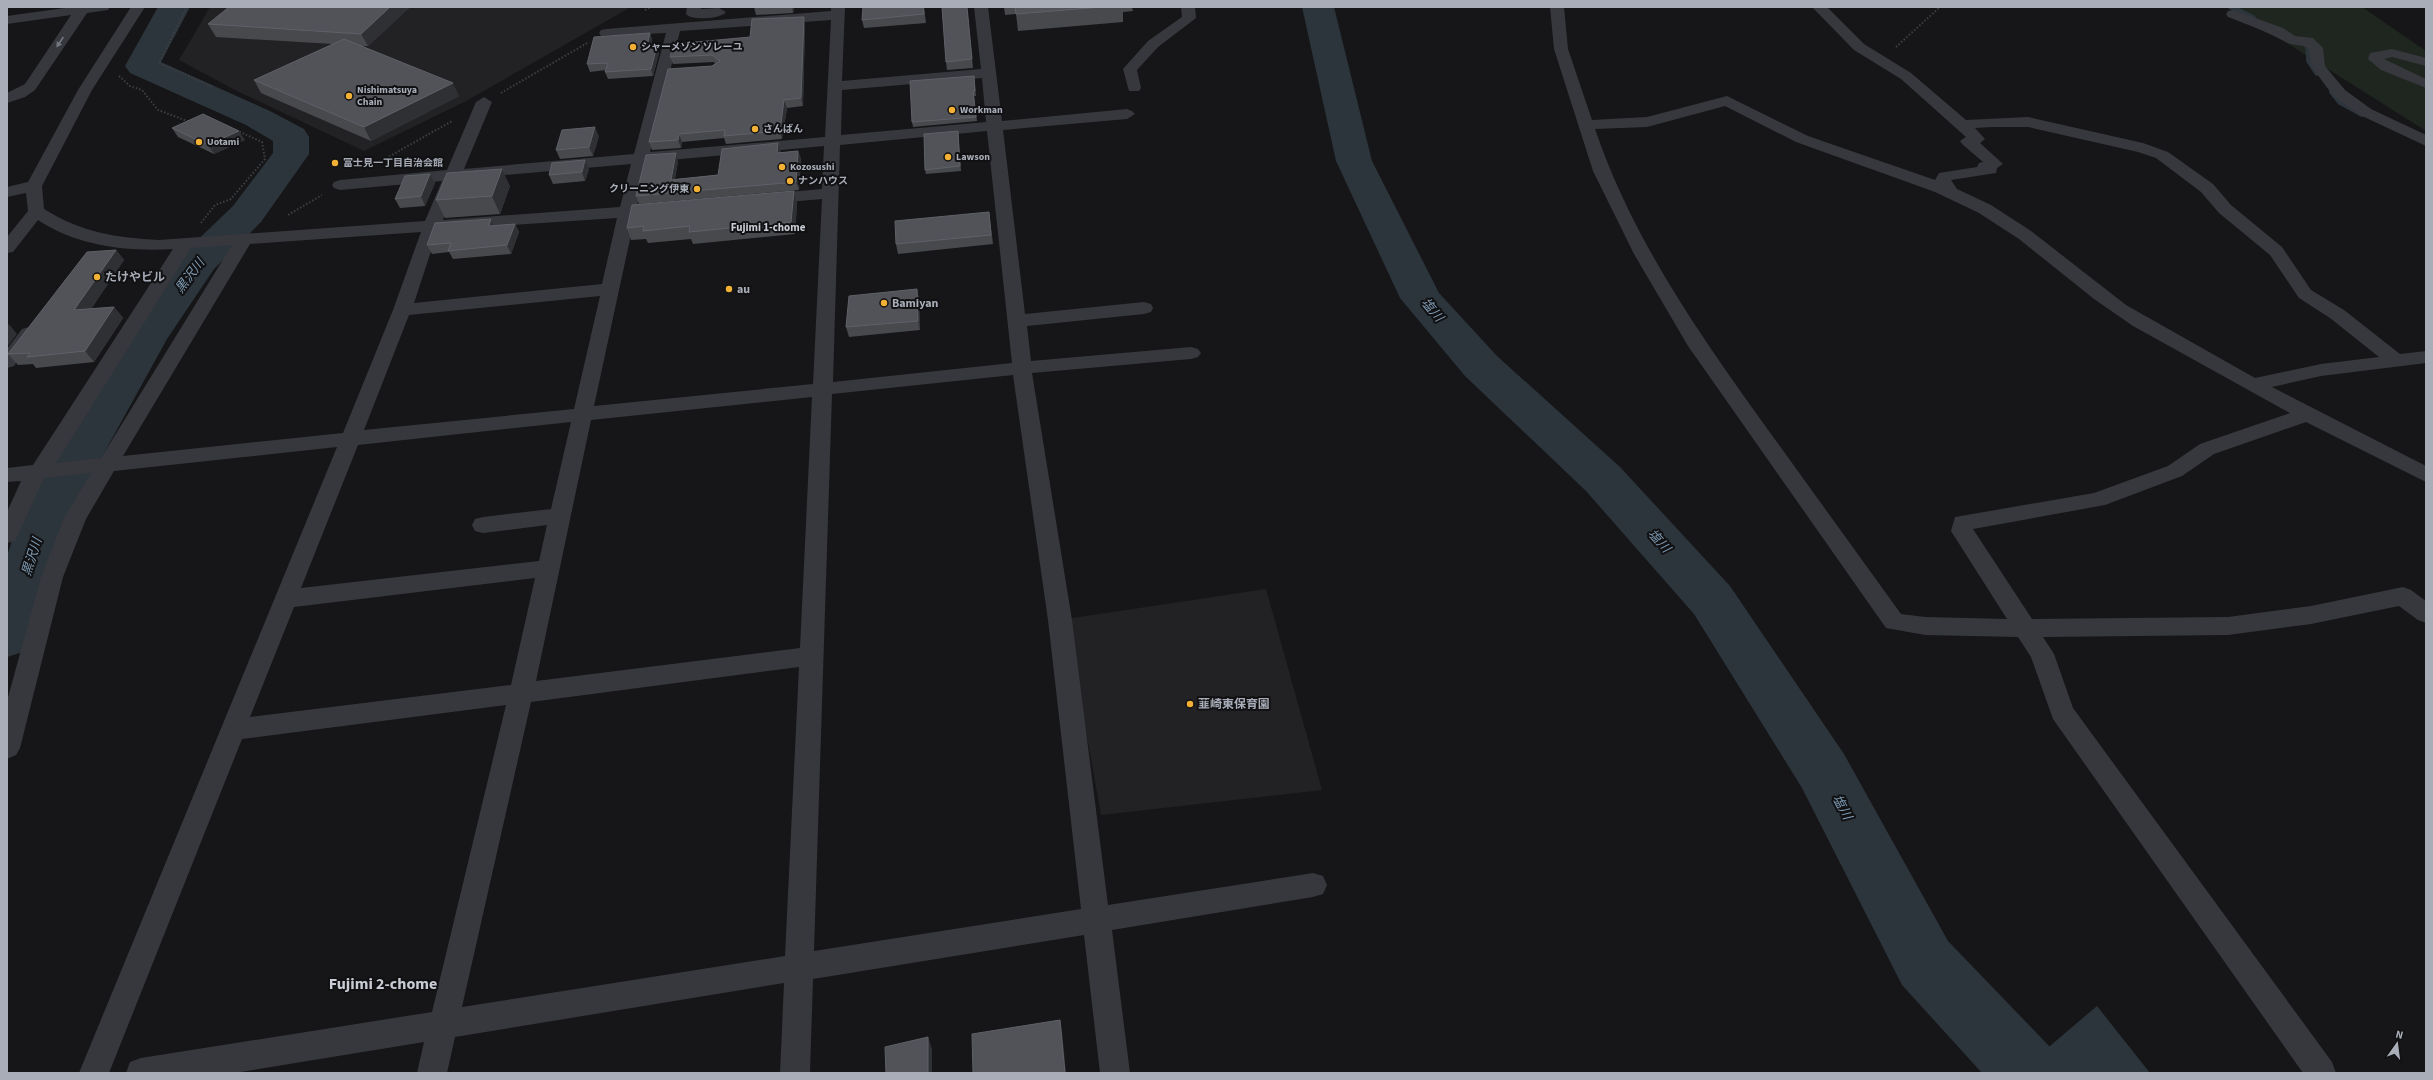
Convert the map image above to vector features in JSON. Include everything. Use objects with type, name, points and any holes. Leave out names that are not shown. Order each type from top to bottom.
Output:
[{"type":"street","points":[[9,22],[102,7]]},
{"type":"street","points":[[7,248],[36,211],[34,186],[85,90],[138,7]]},
{"type":"street","points":[[694,7],[692,14],[747,10],[748,7]]},
{"type":"street","points":[[981,7],[1022,368],[1060,620],[1115,1073]]},
{"type":"street","points":[[1134,88],[1130,69],[1152,44],[1189,18],[1188,7]]},
{"type":"street","points":[[1557,7],[1561,49],[1585,125],[1608,185],[1643,254],[1695,342],[1894,622],[1925,626],[2025,628],[2228,626],[2311,616],[2403,596],[2426,614]]},
{"type":"street","points":[[1819,7],[1859,47],[1906,76],[1962,125],[1977,140],[1968,141],[1995,164],[1985,166],[1990,170],[1945,176],[1943,180],[1949,189]]},
{"type":"street","points":[[7,98],[28,89],[82,10]]},
{"type":"street","points":[[606,33],[674,28],[837,11],[824,390],[795,1073]]},
{"type":"street","points":[[2233,14],[2274,29],[2292,40],[2308,41],[2316,48],[2317,65],[2344,99],[2359,110],[2426,140]]},
{"type":"street","points":[[432,1073],[521,694],[627,212],[642,158],[670,71],[674,28]]},
{"type":"street","points":[[2426,62],[2392,53],[2375,56],[2375,59],[2386,67],[2426,84]]},
{"type":"street","points":[[835,86],[989,73]]},
{"type":"street","points":[[1585,125],[1647,122],[1727,101],[1802,139],[1949,189],[1987,210],[2023,233],[2115,306],[2140,322],[2254,385],[2426,475]]},
{"type":"street","points":[[94,1073],[402,310],[431,227],[455,174],[484,102]]},
{"type":"street","points":[[340,184],[1127,114]]},
{"type":"street","points":[[1962,125],[1992,122],[2028,122],[2143,148],[2169,159],[2207,188],[2225,209],[2276,251],[2305,294],[2337,314],[2398,362]]},
{"type":"street","points":[[7,192],[34,186]]},
{"type":"street","points":[[752,200],[831,193]]},
{"type":"street","points":[[36,211],[96,247],[130,244],[185,244],[658,209]]},
{"type":"street","points":[[7,748],[52,577],[74,518],[244,240]]},
{"type":"street","points":[[7,535],[38,472],[185,244]]},
{"type":"street","points":[[402,310],[611,289]]},
{"type":"street","points":[[1017,321],[1144,308]]},
{"type":"street","points":[[7,362],[40,320]]},
{"type":"street","points":[[7,475],[583,416],[1022,368],[1190,353]]},
{"type":"street","points":[[2254,385],[2321,370],[2398,362],[2426,357]]},
{"type":"street","points":[[2309,414],[2207,449],[2175,471],[2097,500],[1963,522],[1962,531],[2042,654],[2062,712],[2321,1073]]},
{"type":"street","points":[[483,525],[560,516]]},
{"type":"street","points":[[286,599],[549,568]]},
{"type":"street","points":[[233,730],[813,656]]},
{"type":"street","points":[[141,1073],[1097,918],[1313,885]]},
{"type":"path","points":[[187,7],[158,63],[213,87]]},
{"type":"path","points":[[644,11],[651,7]]},
{"type":"path","points":[[1880,60],[1940,7]]},
{"type":"path","points":[[381,161],[606,33]]},
{"type":"path","points":[[122,70],[119,76],[130,86],[142,90],[158,110],[192,122]]},
{"type":"path","points":[[185,244],[215,205],[231,199],[265,159],[262,142],[235,130]]},
{"type":"path","points":[[285,216],[340,184]]},
{"type":"shaded area","points":[[210,7],[631,7],[466,101],[364,151],[237,91],[179,60]]},
{"type":"shaded area","points":[[2230,7],[2362,7],[2426,51],[2426,131]]},
{"type":"shaded area","name":"韮崎東保育園","points":[[1266,589],[1322,790],[1101,815],[1066,619]]},
{"type":"shaded area","points":[[2097,1006],[2150,1073],[2018,1073]]},
{"type":"building","points":[[229,7],[390,7],[361,34],[208,24]]},
{"type":"building","points":[[863,7],[923,7],[924,14],[862,20]]},
{"type":"building","points":[[942,7],[967,7],[972,59],[946,62]]},
{"type":"building","points":[[1015,7],[1102,7],[1016,14]]},
{"type":"building","points":[[804,17],[801,98],[784,100],[780,131],[724,136],[725,130],[679,134],[678,140],[649,142],[668,69],[712,66],[720,61],[712,55],[670,57],[674,44],[750,37],[752,19]]},
{"type":"building","points":[[650,33],[647,46],[657,46],[651,69],[605,72],[608,63],[587,64],[594,37]]},
{"type":"building","points":[[344,39],[453,83],[364,127],[254,80]]},
{"type":"building","points":[[974,76],[975,91],[973,91],[976,117],[912,122],[910,81]]},
{"type":"building","points":[[203,114],[239,131],[208,145],[172,128]]},
{"type":"building","points":[[595,127],[589,147],[556,150],[562,130]]},
{"type":"building","points":[[958,131],[960,166],[925,170],[924,134]]},
{"type":"building","points":[[778,143],[777,153],[798,151],[796,182],[636,196],[646,155],[676,153],[671,180],[718,175],[722,149]]},
{"type":"building","points":[[585,160],[582,172],[549,175],[552,163]]},
{"type":"building","points":[[502,169],[492,196],[436,200],[447,173]]},
{"type":"building","points":[[430,174],[421,196],[395,199],[405,176]]},
{"type":"building","points":[[794,191],[791,222],[689,232],[690,226],[643,231],[644,226],[627,228],[632,205]]},
{"type":"building","points":[[989,212],[991,235],[896,244],[895,221]]},
{"type":"building","points":[[491,219],[489,226],[515,224],[507,245],[448,251],[451,243],[427,245],[435,223]]},
{"type":"building","points":[[116,250],[74,310],[114,307],[85,351],[27,357],[30,353],[8,354],[87,252]]},
{"type":"building","points":[[917,289],[918,321],[846,327],[849,296]]},
{"type":"building","points":[[1060,1020],[1065,1073],[973,1073],[972,1034]]},
{"type":"building","points":[[928,1037],[928,1073],[886,1073],[885,1047]]},
{"type":"waterway","name":"黒沢川","points":[[7,636],[46,513],[146,339],[199,261],[247,214],[291,154],[291,137],[258,118],[142,66],[174,7]]},
{"type":"waterway","name":"塩川","points":[[1318,7],[1354,161],[1421,298],[1481,366],[1603,479],[1712,600],[1823,771],[1925,963],[2028,1073]]},
{"type":"waterway","points":[[2231,7],[2253,18]]},
{"type":"waterway","points":[[2301,41],[2308,46],[2309,61],[2317,73]]},
{"type":"waterway","points":[[2332,92],[2340,102],[2362,114]]},
{"type":"place","name":"シャーメゾン ソレーユ","points":[[633,47]]},
{"type":"place","name":"Nishimatsuya Chain","points":[[349,96]]},
{"type":"place","name":"Workman","points":[[952,110]]},
{"type":"place","name":"さんばん","points":[[755,129]]},
{"type":"place","name":"Uotami","points":[[199,142]]},
{"type":"place","name":"Lawson","points":[[948,157]]},
{"type":"place","name":"富士見一丁目自治会館","points":[[335,163]]},
{"type":"place","name":"Kozosushi","points":[[782,167]]},
{"type":"place","name":"ナンハウス","points":[[790,181]]},
{"type":"place","name":"クリーニング伊東","points":[[697,189]]},
{"type":"place","name":"たけやビル","points":[[97,277]]},
{"type":"place","name":"au","points":[[729,289]]},
{"type":"place","name":"Bamiyan","points":[[884,303]]},
{"type":"place","name":"韮崎東保育園","points":[[1190,704]]},
{"type":"district","name":"Fujimi 1-chome","points":[[768,227]]},
{"type":"district","name":"Fujimi 2-chome","points":[[383,984]]}]
